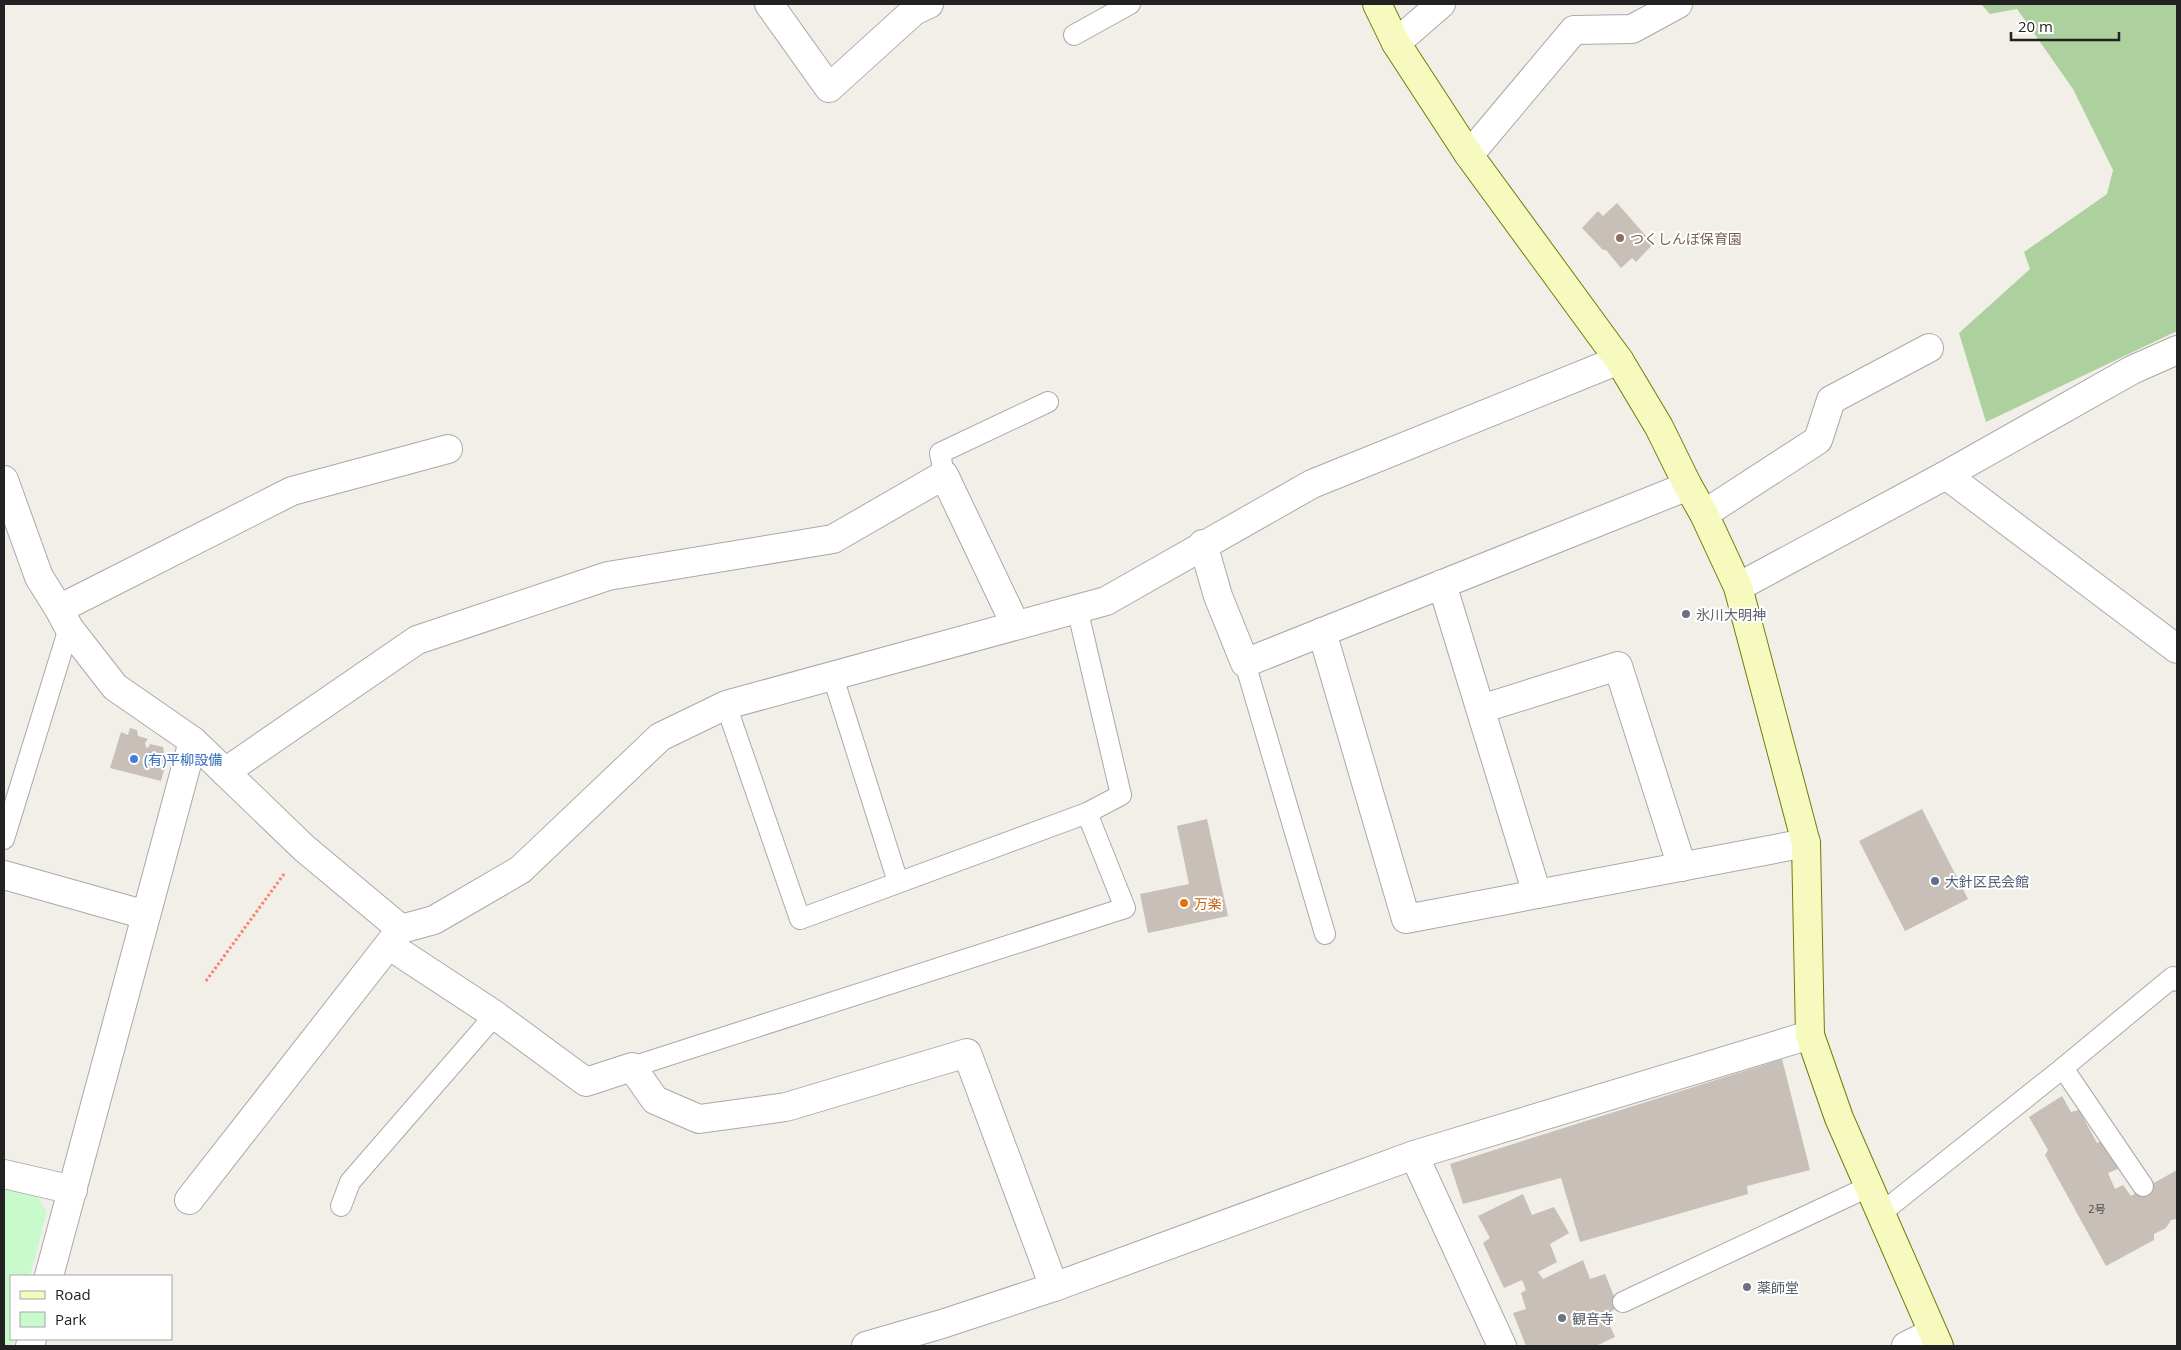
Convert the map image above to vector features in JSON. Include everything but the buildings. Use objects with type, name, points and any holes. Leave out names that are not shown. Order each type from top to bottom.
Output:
[{"type":"street","points":[[770,4],[829,88],[914,10],[929,4]]},
{"type":"street","points":[[1377,4],[1396,43],[1470,155],[1619,360],[1659,427],[1704,514],[1738,586],[1806,843],[1810,1035],[1839,1118],[1935,1340],[1906,1346]]},
{"type":"street","points":[[1396,43],[1441,4]]},
{"type":"street","points":[[1470,155],[1574,30],[1632,29],[1678,4]]},
{"type":"street","points":[[1704,514],[1818,440],[1831,400],[1929,348]]},
{"type":"street","points":[[1738,586],[1946,475],[2132,370],[2177,350]]},
{"type":"street","points":[[189,1200],[396,938],[434,920],[520,870],[660,737],[726,705],[833,677],[1015,624],[1106,601],[1312,484],[1619,360]]},
{"type":"street","points":[[64,618],[292,491],[448,449]]},
{"type":"street","points":[[225,772],[417,640],[608,576],[833,539],[944,475],[1015,624]]},
{"type":"street","points":[[1946,475],[2177,648]]},
{"type":"street","points":[[4,480],[39,577],[64,618],[114,686],[193,741],[396,938],[495,1015],[586,1082],[632,1067],[655,1100],[699,1119],[786,1107],[967,1053],[1054,1288]]},
{"type":"street","points":[[1204,544],[1218,596],[1245,663],[1688,486]]},
{"type":"street","points":[[1442,584],[1537,894]]},
{"type":"street","points":[[1322,632],[1406,919],[1806,843]]},
{"type":"street","points":[[1481,709],[1618,666],[1682,867]]},
{"type":"street","points":[[49,1275],[193,741]]},
{"type":"street","points":[[4,875],[146,915]]},
{"type":"street","points":[[866,1346],[1054,1288],[1414,1156],[1810,1035]]},
{"type":"street","points":[[1414,1156],[1502,1346]]},
{"type":"street","points":[[4,1174],[73,1190]]},
{"type":"lane","points":[[1074,35],[1130,4]]},
{"type":"lane","points":[[944,475],[940,453],[1048,402]]},
{"type":"lane","points":[[726,705],[800,919],[1086,813],[1121,795],[1077,608]]},
{"type":"lane","points":[[4,838],[64,618]]},
{"type":"lane","points":[[1245,663],[1325,934]]},
{"type":"lane","points":[[833,677],[898,882]]},
{"type":"lane","points":[[632,1067],[1125,908],[1086,813]]},
{"type":"lane","points":[[1880,1214],[2063,1068],[2173,976],[2177,982]]},
{"type":"lane","points":[[341,1206],[350,1182],[495,1015]]},
{"type":"lane","points":[[2063,1068],[2143,1186]]},
{"type":"lane","points":[[1623,1302],[1868,1187]]},
{"type":"path","points":[[206,981],[304,848]]},
{"type":"green space","points":[[1981,4],[2177,4],[2177,331],[1986,422],[1959,333],[2030,269],[2024,252],[2107,194],[2113,170],[2073,89],[2017,9],[1990,14]]},
{"type":"green space","points":[[4,1186],[34,1193],[47,1212],[30,1275],[10,1275],[10,1340],[14,1340],[12,1346],[4,1346]]},
{"type":"place","name":"つくしんぼ保育園","points":[[1620,238]]},
{"type":"place","name":"氷川大明神","points":[[1686,614]]},
{"type":"place","name":"(有)平柳設備","points":[[134,759]]},
{"type":"place","name":"大針区民会館","points":[[1935,881]]},
{"type":"place","name":"万楽","points":[[1184,903]]},
{"type":"place","name":"薬師堂","points":[[1747,1287]]},
{"type":"place","name":"観音寺","points":[[1562,1318]]}]
